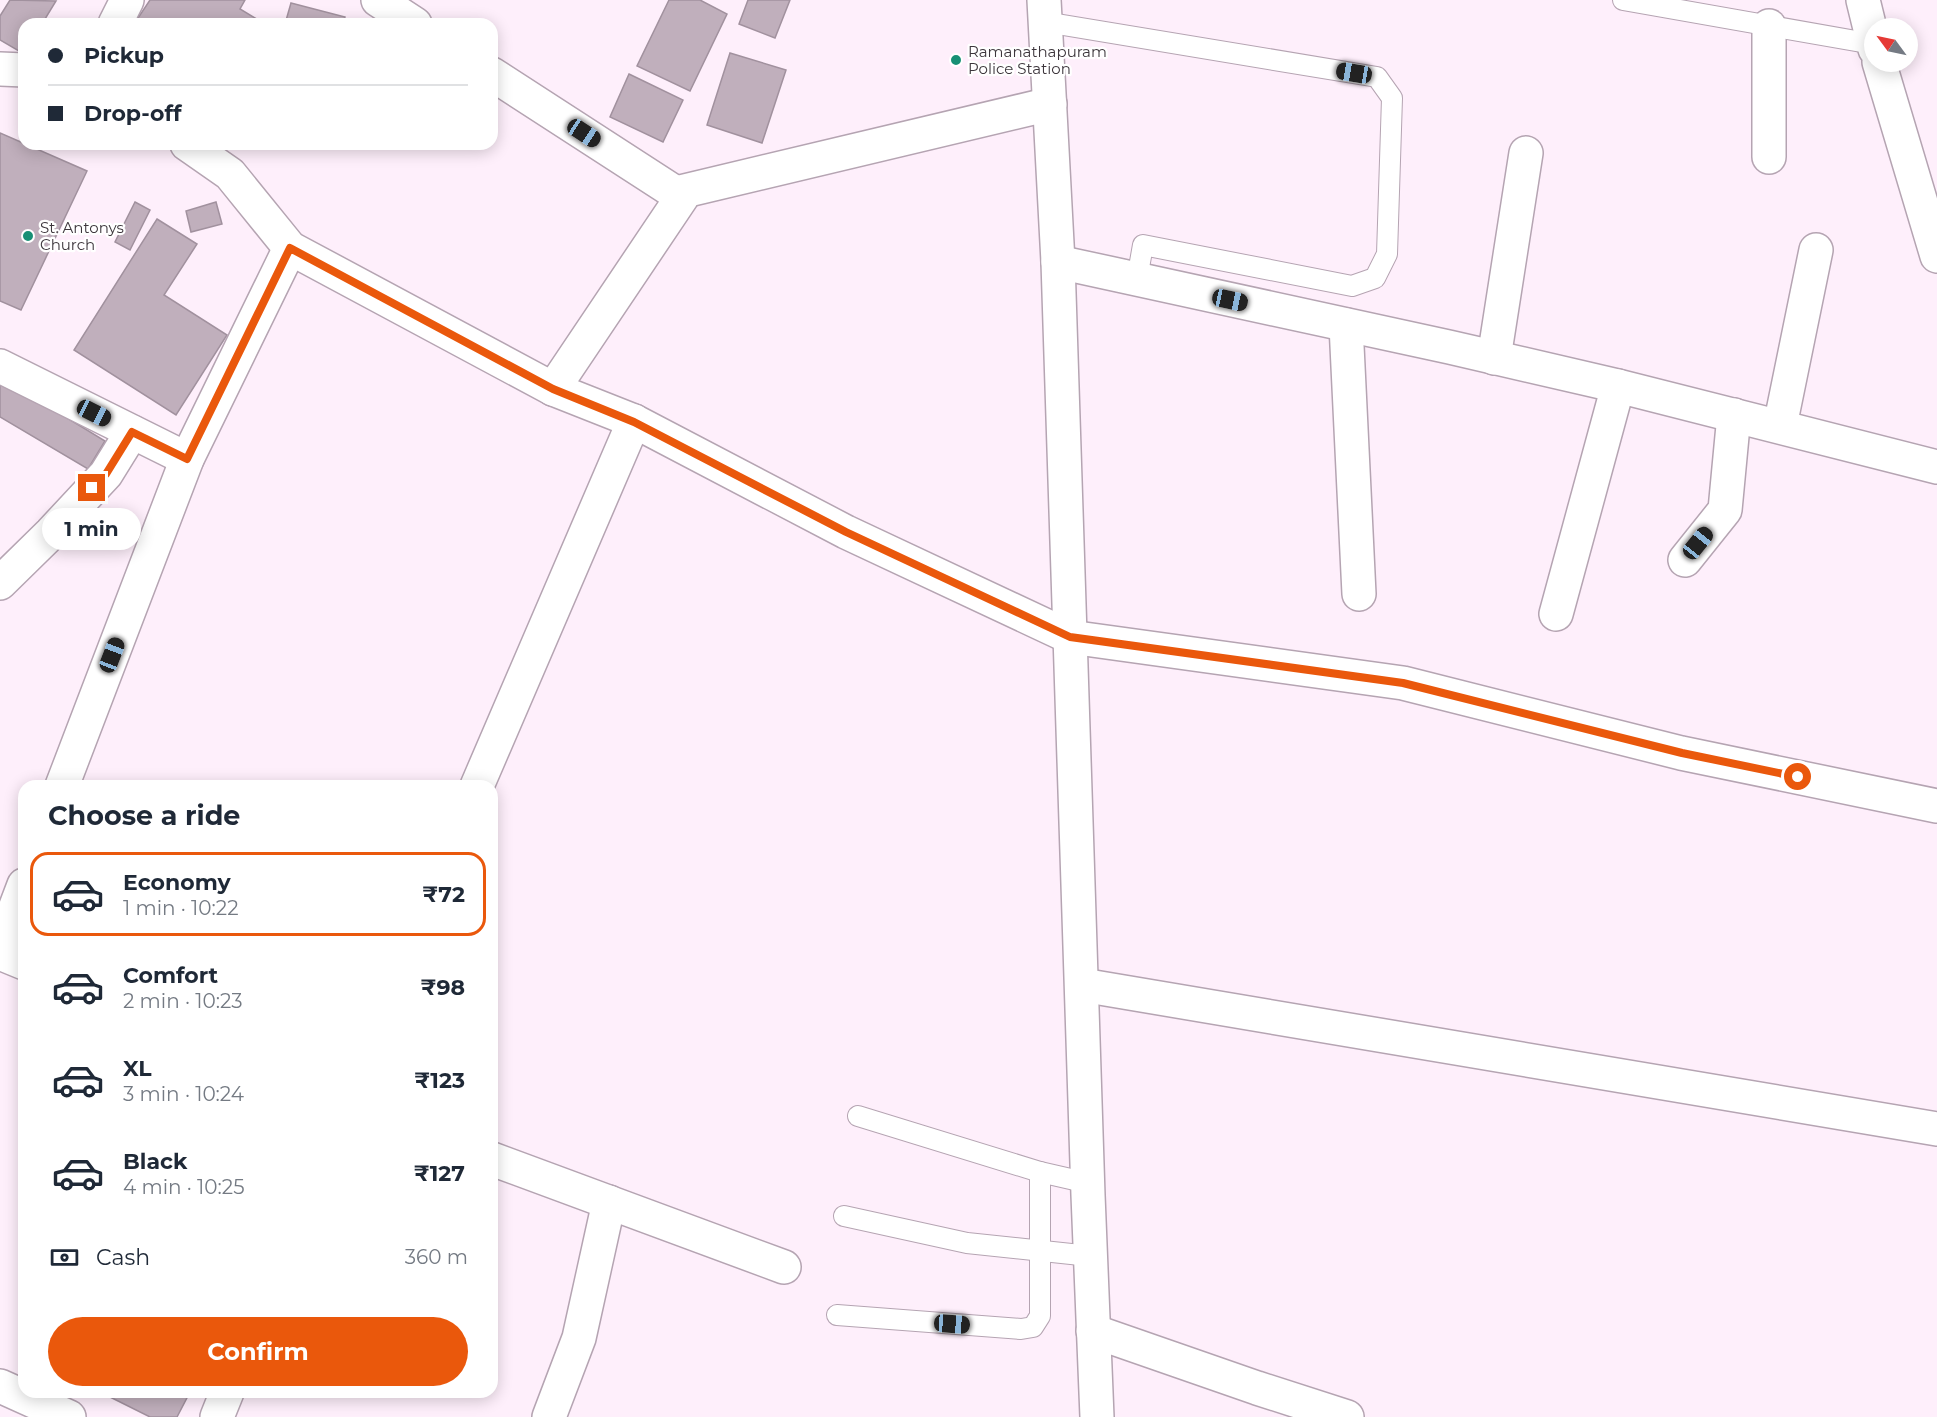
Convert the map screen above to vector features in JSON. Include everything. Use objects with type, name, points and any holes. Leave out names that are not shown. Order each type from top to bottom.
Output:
[{"type":"street","points":[[118,18],[127,0]]},
{"type":"street","points":[[378,0],[406,18]]},
{"type":"street","points":[[1863,0],[1868,18]]},
{"type":"street","points":[[1045,11],[1058,262],[1097,1417]]},
{"type":"street","points":[[1769,26],[1769,157]]},
{"type":"street","points":[[0,69],[18,70]]},
{"type":"street","points":[[1882,72],[1937,256]]},
{"type":"street","points":[[498,78],[682,197],[553,389]]},
{"type":"street","points":[[676,192],[1050,104]]},
{"type":"street","points":[[196,150],[230,174],[290,248],[553,389],[634,422],[846,532],[1070,637],[1403,683],[1682,753],[1937,806]]},
{"type":"street","points":[[1494,358],[1526,153]]},
{"type":"street","points":[[64,780],[187,459],[290,248]]},
{"type":"street","points":[[1780,426],[1816,250]]},
{"type":"street","points":[[1058,262],[1618,386],[1937,467]]},
{"type":"street","points":[[1346,325],[1359,594]]},
{"type":"street","points":[[0,366],[187,459]]},
{"type":"street","points":[[1556,614],[1618,386]]},
{"type":"street","points":[[1685,560],[1725,510],[1734,415]]},
{"type":"street","points":[[480,780],[634,422]]},
{"type":"street","points":[[0,583],[106,474],[132,432]]},
{"type":"street","points":[[18,901],[0,950],[18,960]]},
{"type":"street","points":[[1082,985],[1937,1129]]},
{"type":"street","points":[[498,1161],[784,1267]]},
{"type":"street","points":[[549,1417],[579,1338],[609,1202]]},
{"type":"street","points":[[1093,1331],[1347,1417]]},
{"type":"street","points":[[0,1386],[18,1394]]},
{"type":"street","points":[[27,1398],[69,1417]]},
{"type":"street","points":[[217,1417],[225,1398]]},
{"type":"lane","points":[[1623,0],[1769,26],[1864,49]]},
{"type":"lane","points":[[1045,11],[1377,77],[1392,98],[1387,254],[1375,278],[1352,286],[1143,245],[1137,279]]},
{"type":"lane","points":[[858,1116],[1040,1172],[1088,1183]]},
{"type":"lane","points":[[837,1315],[1021,1329],[1033,1327],[1040,1316],[1040,1172]]},
{"type":"lane","points":[[844,1216],[968,1243],[1090,1256]]},
{"type":"building","points":[[10,0],[56,1],[46,18],[18,18],[18,50],[0,40],[0,16]]},
{"type":"building","points":[[150,0],[245,0],[240,9],[255,18],[138,18]]},
{"type":"building","points":[[669,0],[700,0],[727,14],[690,91],[637,66]]},
{"type":"building","points":[[748,0],[790,0],[775,38],[739,24]]},
{"type":"building","points":[[291,3],[345,17],[345,18],[287,18]]},
{"type":"building","points":[[730,53],[786,70],[762,143],[707,125]]},
{"type":"building","points":[[629,74],[683,100],[663,142],[610,117]]},
{"type":"building","name":"St. Antonys Church","points":[[0,133],[18,141],[18,150],[39,150],[87,171],[21,310],[0,301]]},
{"type":"building","points":[[135,202],[150,210],[130,250],[115,242]]},
{"type":"building","points":[[216,202],[222,224],[191,232],[186,211]]},
{"type":"building","points":[[157,219],[197,244],[164,295],[227,335],[176,415],[74,350]]},
{"type":"building","points":[[0,377],[105,441],[88,469],[0,417]]},
{"type":"building","points":[[112,1398],[187,1398],[177,1417],[150,1417]]},
{"type":"place","name":"Ramanathapuram Police Station","points":[[956,60]]},
{"type":"place","name":"St. Antonys Church","points":[[28,236]]},
{"type":"route","points":[[92,488],[106,474],[132,432],[187,459],[290,248],[553,389],[634,422],[846,532],[1070,637],[1403,683],[1682,753],[1798,777]]}]
